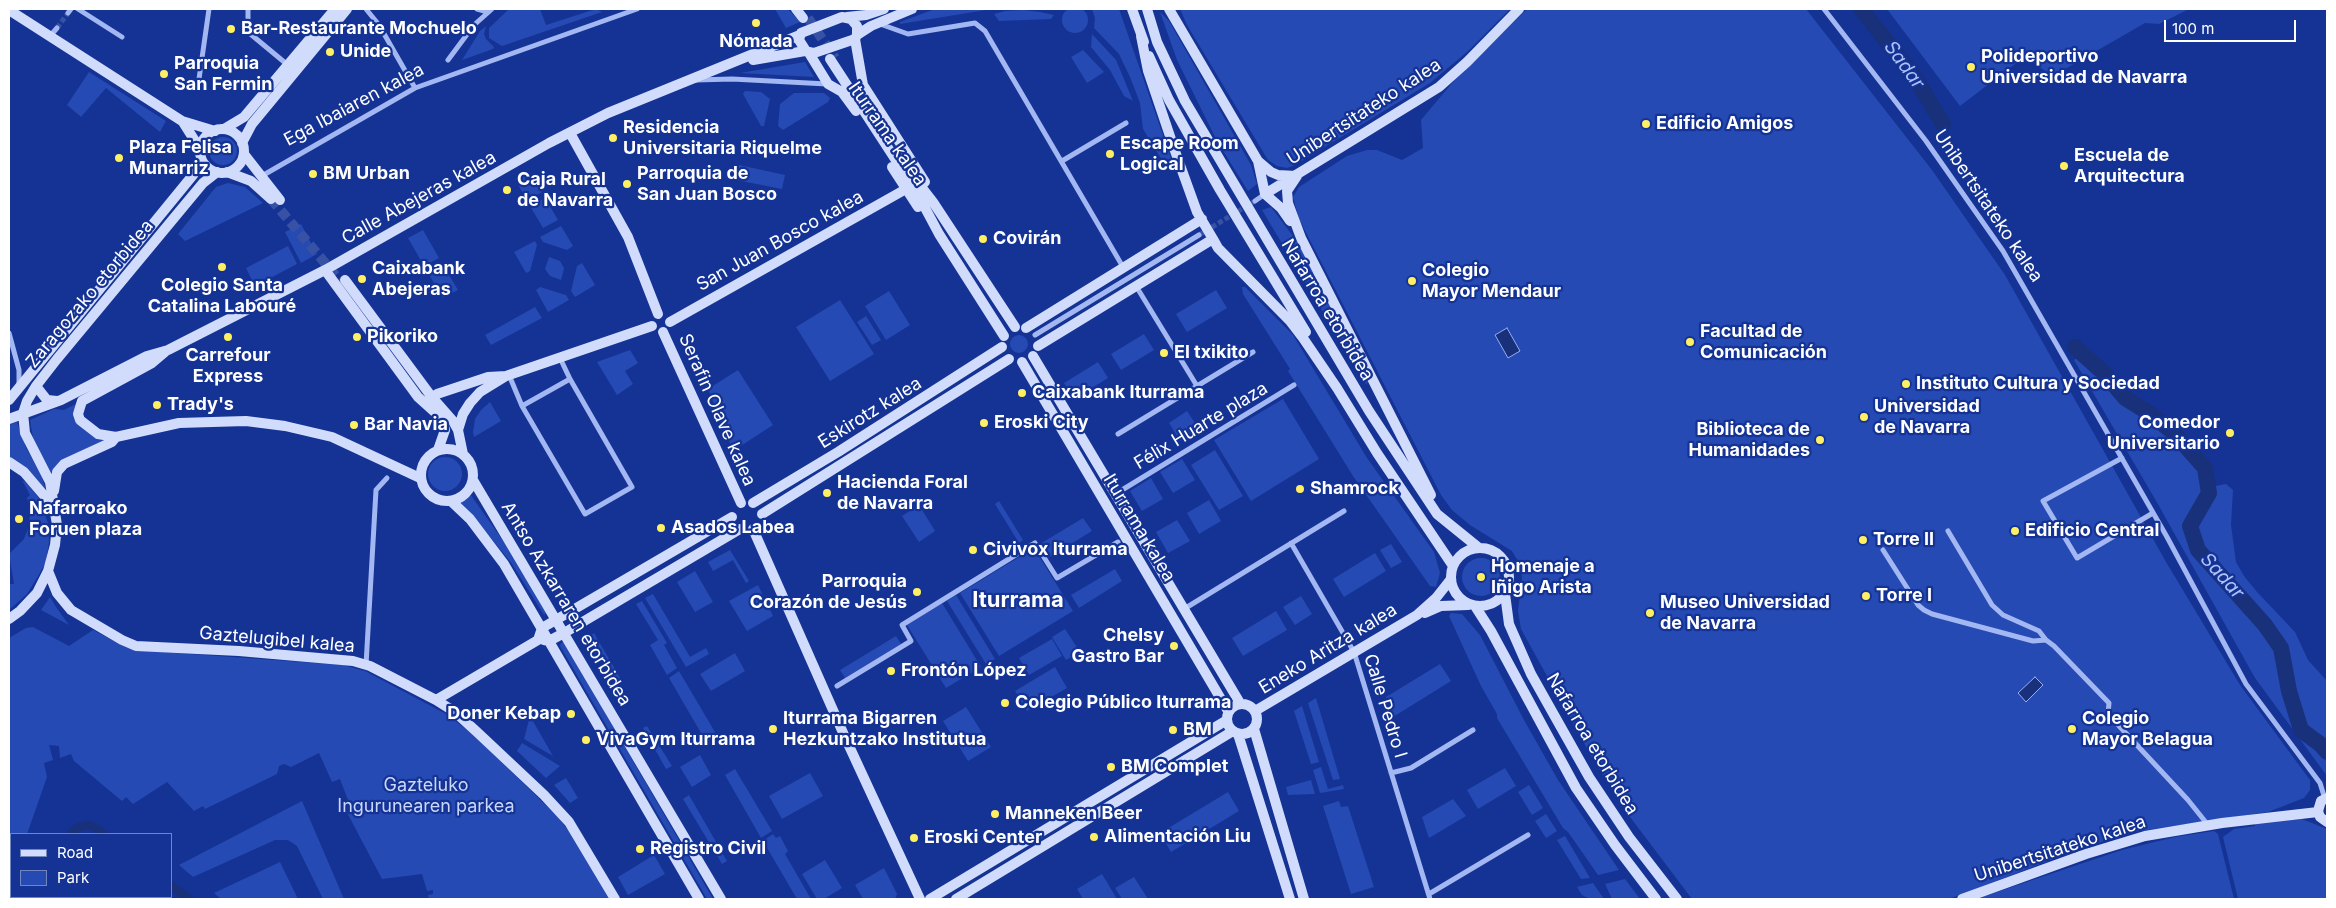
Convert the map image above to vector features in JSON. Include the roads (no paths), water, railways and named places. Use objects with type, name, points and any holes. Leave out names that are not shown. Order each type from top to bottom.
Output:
[{"type":"street","points":[[78,9],[122,37]]},
{"type":"street","points":[[198,86],[209,9]]},
{"type":"street","points":[[248,9],[248,32],[291,68]]},
{"type":"street","points":[[242,143],[252,124],[334,9]]},
{"type":"street","points":[[200,149],[205,138],[244,117],[347,9]]},
{"type":"street","points":[[478,9],[490,10]]},
{"type":"street","name":"Ega Ibaiaren kalea","points":[[260,177],[415,88],[637,9]]},
{"type":"street","points":[[796,9],[805,15]]},
{"type":"street","points":[[847,17],[912,9]]},
{"type":"street","name":"Nafarroa etorbidea","points":[[1132,9],[1141,36],[1169,100],[1250,241],[1328,368],[1333,381]]},
{"type":"street","name":"Nafarroa etorbidea","points":[[1147,9],[1157,42],[1185,101],[1369,411],[1436,514],[1479,548]]},
{"type":"street","name":"Nafarroa etorbidea","points":[[1154,9],[1158,30],[1172,71]]},
{"type":"street","points":[[1170,9],[1258,161],[1265,194],[1281,208],[1301,238]]},
{"type":"street","name":"Unibertsitateko kalea","points":[[1265,194],[1438,87],[1468,62],[1519,9]]},
{"type":"street","name":"Unibertsitateko kalea","points":[[1824,9],[1926,141],[2003,251],[2153,513],[2246,684],[2320,783],[2326,798]]},
{"type":"street","points":[[9,10],[54,32],[182,121],[235,134],[242,143],[244,154],[276,200],[252,181],[208,168],[202,160],[200,149],[182,121]]},
{"type":"street","points":[[370,10],[415,88]]},
{"type":"street","points":[[448,60],[474,25],[490,10]]},
{"type":"street","points":[[856,37],[878,23],[887,13]]},
{"type":"street","points":[[887,13],[898,31]]},
{"type":"street","name":"Calle Abejeras kalea","points":[[9,419],[58,401],[147,356],[168,350],[325,270],[608,113],[730,65],[800,35],[807,30],[842,17],[847,17]]},
{"type":"street","name":"Iturrama kalea","points":[[847,17],[857,26],[856,37],[863,85],[929,188],[933,202]]},
{"type":"street","points":[[878,23],[898,31],[916,34],[974,23],[985,31],[1124,268]]},
{"type":"street","name":"Iturrama kalea","points":[[800,35],[799,40],[828,84],[836,87],[845,95],[906,189],[939,234],[1004,336]]},
{"type":"street","name":"Nafarroa etorbidea","points":[[1141,36],[1148,71],[1202,219],[1218,248],[1290,321],[1333,381],[1377,453],[1453,566]]},
{"type":"street","name":"Calle Abejeras kalea","points":[[730,65],[807,52],[856,37]]},
{"type":"street","name":"Iturrama kalea","points":[[939,234],[916,192],[833,58],[912,175],[933,202],[1015,327]]},
{"type":"street","name":"Calle Abejeras kalea","points":[[688,80],[732,79],[828,84]]},
{"type":"street","points":[[1062,161],[1126,123]]},
{"type":"street","points":[[570,133],[628,236],[658,314]]},
{"type":"street","points":[[222,172],[240,164],[244,154]]},
{"type":"street","name":"Zaragozako etorbidea","points":[[9,400],[194,175],[202,160]]},
{"type":"street","points":[[1258,161],[1271,172],[1278,175],[1296,176],[1287,191],[1288,203],[1301,238],[1426,488],[1462,535]]},
{"type":"street","name":"Zaragozako etorbidea","points":[[23,413],[36,386],[203,183],[222,172]]},
{"type":"street","name":"San Juan Bosco kalea","points":[[670,322],[906,189]]},
{"type":"street","points":[[1255,201],[1265,194]]},
{"type":"street","points":[[1199,235],[1036,340],[1033,356],[1022,362],[1009,359],[1002,347],[1004,336],[1015,327],[1026,328],[1202,219]]},
{"type":"street","points":[[1036,340],[1136,286],[1213,239]]},
{"type":"street","points":[[339,262],[437,394],[445,417],[445,430],[438,450]]},
{"type":"street","points":[[325,270],[418,397],[445,417]]},
{"type":"street","points":[[343,281],[445,417],[458,430]]},
{"type":"street","points":[[1136,286],[1197,386]]},
{"type":"street","points":[[652,326],[655,330],[663,332],[670,326],[666,315],[658,314]]},
{"type":"street","points":[[652,326],[654,317],[658,314]]},
{"type":"street","points":[[437,394],[488,377],[507,375],[652,326]]},
{"type":"street","points":[[1026,328],[1036,340]]},
{"type":"street","name":"Serafin Olave kalea","points":[[663,332],[741,503]]},
{"type":"street","points":[[9,333],[19,370],[20,388]]},
{"type":"street","name":"Eskirotz kalea","points":[[753,503],[838,452],[1002,347]]},
{"type":"street","name":"Calle Abejeras kalea","points":[[116,437],[98,434],[80,420],[78,414],[82,401],[152,363],[168,350]]},
{"type":"street","points":[[1118,434],[1253,352]]},
{"type":"street","name":"Iturrama kalea","points":[[1033,356],[1240,703]]},
{"type":"street","points":[[507,375],[522,406],[585,514],[632,487],[570,379],[560,358]]},
{"type":"street","name":"Eskirotz kalea","points":[[762,514],[1009,359]]},
{"type":"street","name":"Iturrama kalea","points":[[1022,362],[1228,716]]},
{"type":"street","points":[[463,454],[450,448],[438,450],[428,455],[422,465],[420,478],[427,493],[438,500],[451,501],[464,495],[473,480],[472,466],[463,454],[458,430],[463,414],[480,392],[507,375]]},
{"type":"street","points":[[522,406],[570,379]]},
{"type":"street","points":[[36,386],[47,400],[58,401]]},
{"type":"street","name":"Félix Huarte plaza","points":[[1122,490],[1294,386]]},
{"type":"street","points":[[9,619],[29,603],[48,571],[55,544],[57,525],[50,482],[25,433],[23,413]]},
{"type":"street","points":[[53,507],[54,484],[57,472],[64,464],[112,442],[116,437],[179,423],[246,420],[285,426],[332,437],[420,478]]},
{"type":"street","points":[[2122,458],[2043,501],[2077,558],[2153,513]]},
{"type":"street","points":[[9,462],[24,472],[53,507]]},
{"type":"street","points":[[366,666],[376,490],[387,478]]},
{"type":"street","name":"Antso Azkarraren etorbidea","points":[[473,480],[721,899]]},
{"type":"street","name":"Antso Azkarraren etorbidea","points":[[451,501],[470,519],[504,564],[699,899]]},
{"type":"street","points":[[741,503],[753,503],[762,514],[758,526],[747,531],[740,529],[734,524],[732,517],[735,508],[741,503]]},
{"type":"street","points":[[1183,609],[1344,512]]},
{"type":"street","points":[[538,640],[542,628],[556,619],[732,517]]},
{"type":"street","points":[[436,700],[538,640],[549,641],[564,633],[740,529]]},
{"type":"street","points":[[753,529],[851,751],[920,899]]},
{"type":"street","points":[[1948,531],[1992,604],[2003,615],[2039,631],[2054,646],[2109,703],[2108,714],[2188,800],[2208,826]]},
{"type":"street","points":[[837,686],[911,641],[902,626],[1035,543],[1057,578],[1118,542]]},
{"type":"street","name":"Calle Pedro I","points":[[1291,543],[1354,652],[1430,897],[1528,835]]},
{"type":"street","points":[[1479,548],[1497,553],[1508,567],[1510,576],[1505,594],[1492,605],[1472,606],[1456,594],[1451,579],[1453,566],[1463,553],[1479,548]]},
{"type":"street","points":[[1883,550],[1918,605],[1924,610],[1932,614],[2033,641],[2046,640]]},
{"type":"street","name":"Gaztelugibel kalea","points":[[48,571],[57,593],[71,610],[122,640],[136,646],[328,658],[366,666],[436,700],[455,712],[477,732],[569,822],[615,899]]},
{"type":"street","name":"Eneko Aritza kalea","points":[[1255,711],[1416,615],[1436,598],[1451,579]]},
{"type":"street","name":"Nafarroa etorbidea","points":[[1505,594],[1509,624],[1531,674],[1562,730],[1589,777],[1629,837],[1677,899]]},
{"type":"street","name":"Eneko Aritza kalea","points":[[1416,615],[1441,606],[1472,606]]},
{"type":"street","name":"Nafarroa etorbidea","points":[[1472,606],[1491,631],[1576,788],[1615,845],[1656,899]]},
{"type":"street","points":[[930,899],[1228,716],[1240,703],[1250,705],[1255,711],[1258,720],[1254,729],[1246,734],[1235,732],[956,899]]},
{"type":"street","points":[[1228,716],[1290,899]]},
{"type":"street","points":[[1254,729],[1304,899]]},
{"type":"street","name":"Calle Pedro I","points":[[1391,773],[1411,768],[1473,730]]},
{"type":"street","points":[[2326,798],[2319,804],[2318,812],[2320,817],[2327,822]]},
{"type":"street","name":"Unibertsitateko kalea","points":[[1962,899],[2086,854],[2145,836],[2318,812]]},
{"type":"waterway","name":"Sadar","points":[[1861,9],[1914,76],[1943,124]]},
{"type":"waterway","name":"Sadar","points":[[2075,347],[2105,374],[2125,398],[2149,413],[2174,433],[2205,468],[2209,493],[2190,526],[2198,550],[2265,625],[2281,648],[2289,691],[2301,730],[2320,744],[2327,752]]},
{"type":"waterway","points":[[72,833],[77,828],[87,825],[103,833]]},
{"type":"waterway","points":[[172,887],[189,899]]},
{"type":"tunnel","points":[[57,28],[68,13]]},
{"type":"tunnel","points":[[808,18],[835,58]]},
{"type":"tunnel","points":[[271,199],[342,283]]},
{"type":"tunnel","points":[[1199,235],[1255,201]]},
{"type":"place","name":"Nómada","points":[[756,23]]},
{"type":"place","name":"Bar-Restaurante Mochuelo","points":[[231,29]]},
{"type":"place","name":"Unide","points":[[330,52]]},
{"type":"place","name":"Polideportivo Universidad de Navarra","points":[[1971,67]]},
{"type":"place","name":"Parroquia San Fermin","points":[[164,74]]},
{"type":"place","name":"Edificio Amigos","points":[[1646,124]]},
{"type":"place","name":"Residencia Universitaria Riquelme","points":[[613,138]]},
{"type":"place","name":"Escape Room Logical","points":[[1110,154]]},
{"type":"place","name":"Plaza Felisa Munarriz","points":[[119,158]]},
{"type":"place","name":"Escuela de Arquitectura","points":[[2064,166]]},
{"type":"place","name":"BM Urban","points":[[313,174]]},
{"type":"place","name":"Parroquia de San Juan Bosco","points":[[627,184]]},
{"type":"place","name":"Caja Rural de Navarra","points":[[507,190]]},
{"type":"place","name":"Covirán","points":[[983,239]]},
{"type":"place","name":"Colegio Santa Catalina Labouré","points":[[222,267]]},
{"type":"place","name":"Caixabank Abejeras","points":[[362,279]]},
{"type":"place","name":"Colegio Mayor Mendaur","points":[[1412,281]]},
{"type":"place","name":"Carrefour Express","points":[[228,337]]},
{"type":"place","name":"Pikoriko","points":[[357,337]]},
{"type":"place","name":"Facultad de Comunicación","points":[[1690,342]]},
{"type":"place","name":"El txikito","points":[[1164,353]]},
{"type":"place","name":"Instituto Cultura y Sociedad","points":[[1906,384]]},
{"type":"place","name":"Caixabank Iturrama","points":[[1022,393]]},
{"type":"place","name":"Trady's","points":[[157,405]]},
{"type":"place","name":"Universidad de Navarra","points":[[1864,417]]},
{"type":"place","name":"Eroski City","points":[[984,423]]},
{"type":"place","name":"Bar Navia","points":[[354,425]]},
{"type":"place","name":"Comedor Universitario","points":[[2230,433]]},
{"type":"place","name":"Biblioteca de Humanidades","points":[[1820,440]]},
{"type":"place","name":"Shamrock","points":[[1300,489]]},
{"type":"place","name":"Hacienda Foral de Navarra","points":[[827,493]]},
{"type":"place","name":"Nafarroako Foruen plaza","points":[[19,519]]},
{"type":"place","name":"Asados Labea","points":[[661,528]]},
{"type":"place","name":"Edificio Central","points":[[2015,531]]},
{"type":"place","name":"Torre II","points":[[1863,540]]},
{"type":"place","name":"Civivox Iturrama","points":[[973,550]]},
{"type":"place","name":"Homenaje a Iñigo Arista","points":[[1481,577]]},
{"type":"place","name":"Parroquia Corazón de Jesús","points":[[917,592]]},
{"type":"place","name":"Torre I","points":[[1866,596]]},
{"type":"place","name":"Museo Universidad de Navarra","points":[[1650,613]]},
{"type":"place","name":"Chelsy Gastro Bar","points":[[1174,646]]},
{"type":"place","name":"Frontón López","points":[[891,671]]},
{"type":"place","name":"Colegio Público Iturrama","points":[[1005,703]]},
{"type":"place","name":"Doner Kebap","points":[[571,714]]},
{"type":"place","name":"Iturrama Bigarren Hezkuntzako Institutua","points":[[773,729]]},
{"type":"place","name":"Colegio Mayor Belagua","points":[[2072,729]]},
{"type":"place","name":"BM","points":[[1173,730]]},
{"type":"place","name":"VivaGym Iturrama","points":[[586,740]]},
{"type":"place","name":"BM Complet","points":[[1111,767]]},
{"type":"place","name":"Manneken Beer","points":[[995,814]]},
{"type":"place","name":"Alimentación Liu","points":[[1094,837]]},
{"type":"place","name":"Eroski Center","points":[[914,838]]},
{"type":"place","name":"Registro Civil","points":[[640,849]]},
{"type":"district","name":"Iturrama","points":[[1018,600]]},
{"type":"park label","name":"Gazteluko Ingurunearen parkea","points":[[426,796]]}]
